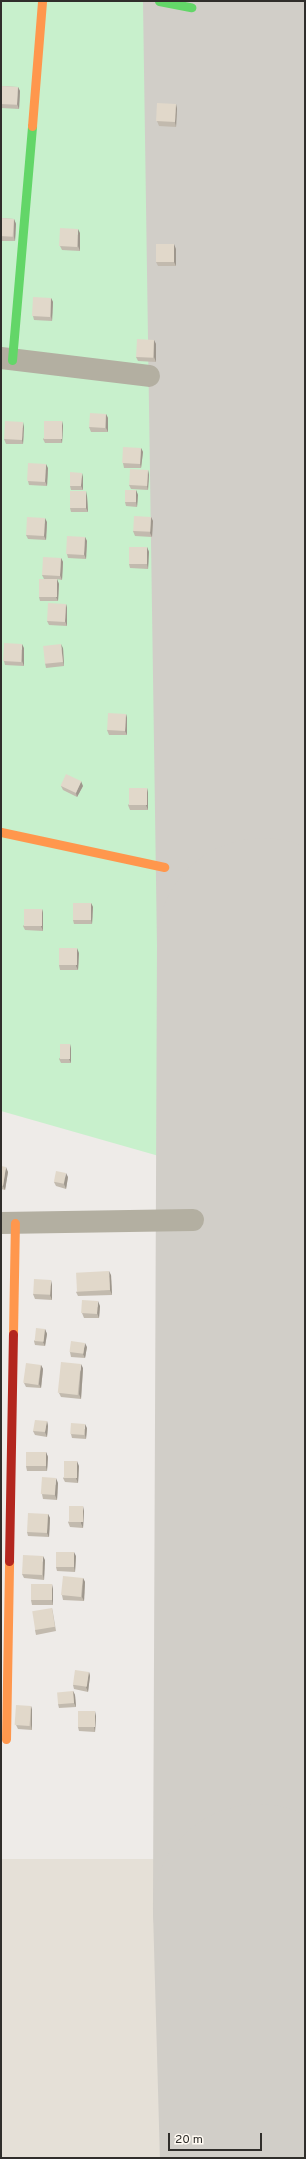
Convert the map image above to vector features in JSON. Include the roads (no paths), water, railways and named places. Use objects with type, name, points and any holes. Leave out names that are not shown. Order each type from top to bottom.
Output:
[{"type":"street","points":[[42,1],[6,359],[149,376]]},
{"type":"street","points":[[159,1],[191,7]]},
{"type":"street","points":[[1,832],[164,868]]},
{"type":"street","points":[[6,1739],[8,1223],[194,1220]]}]
